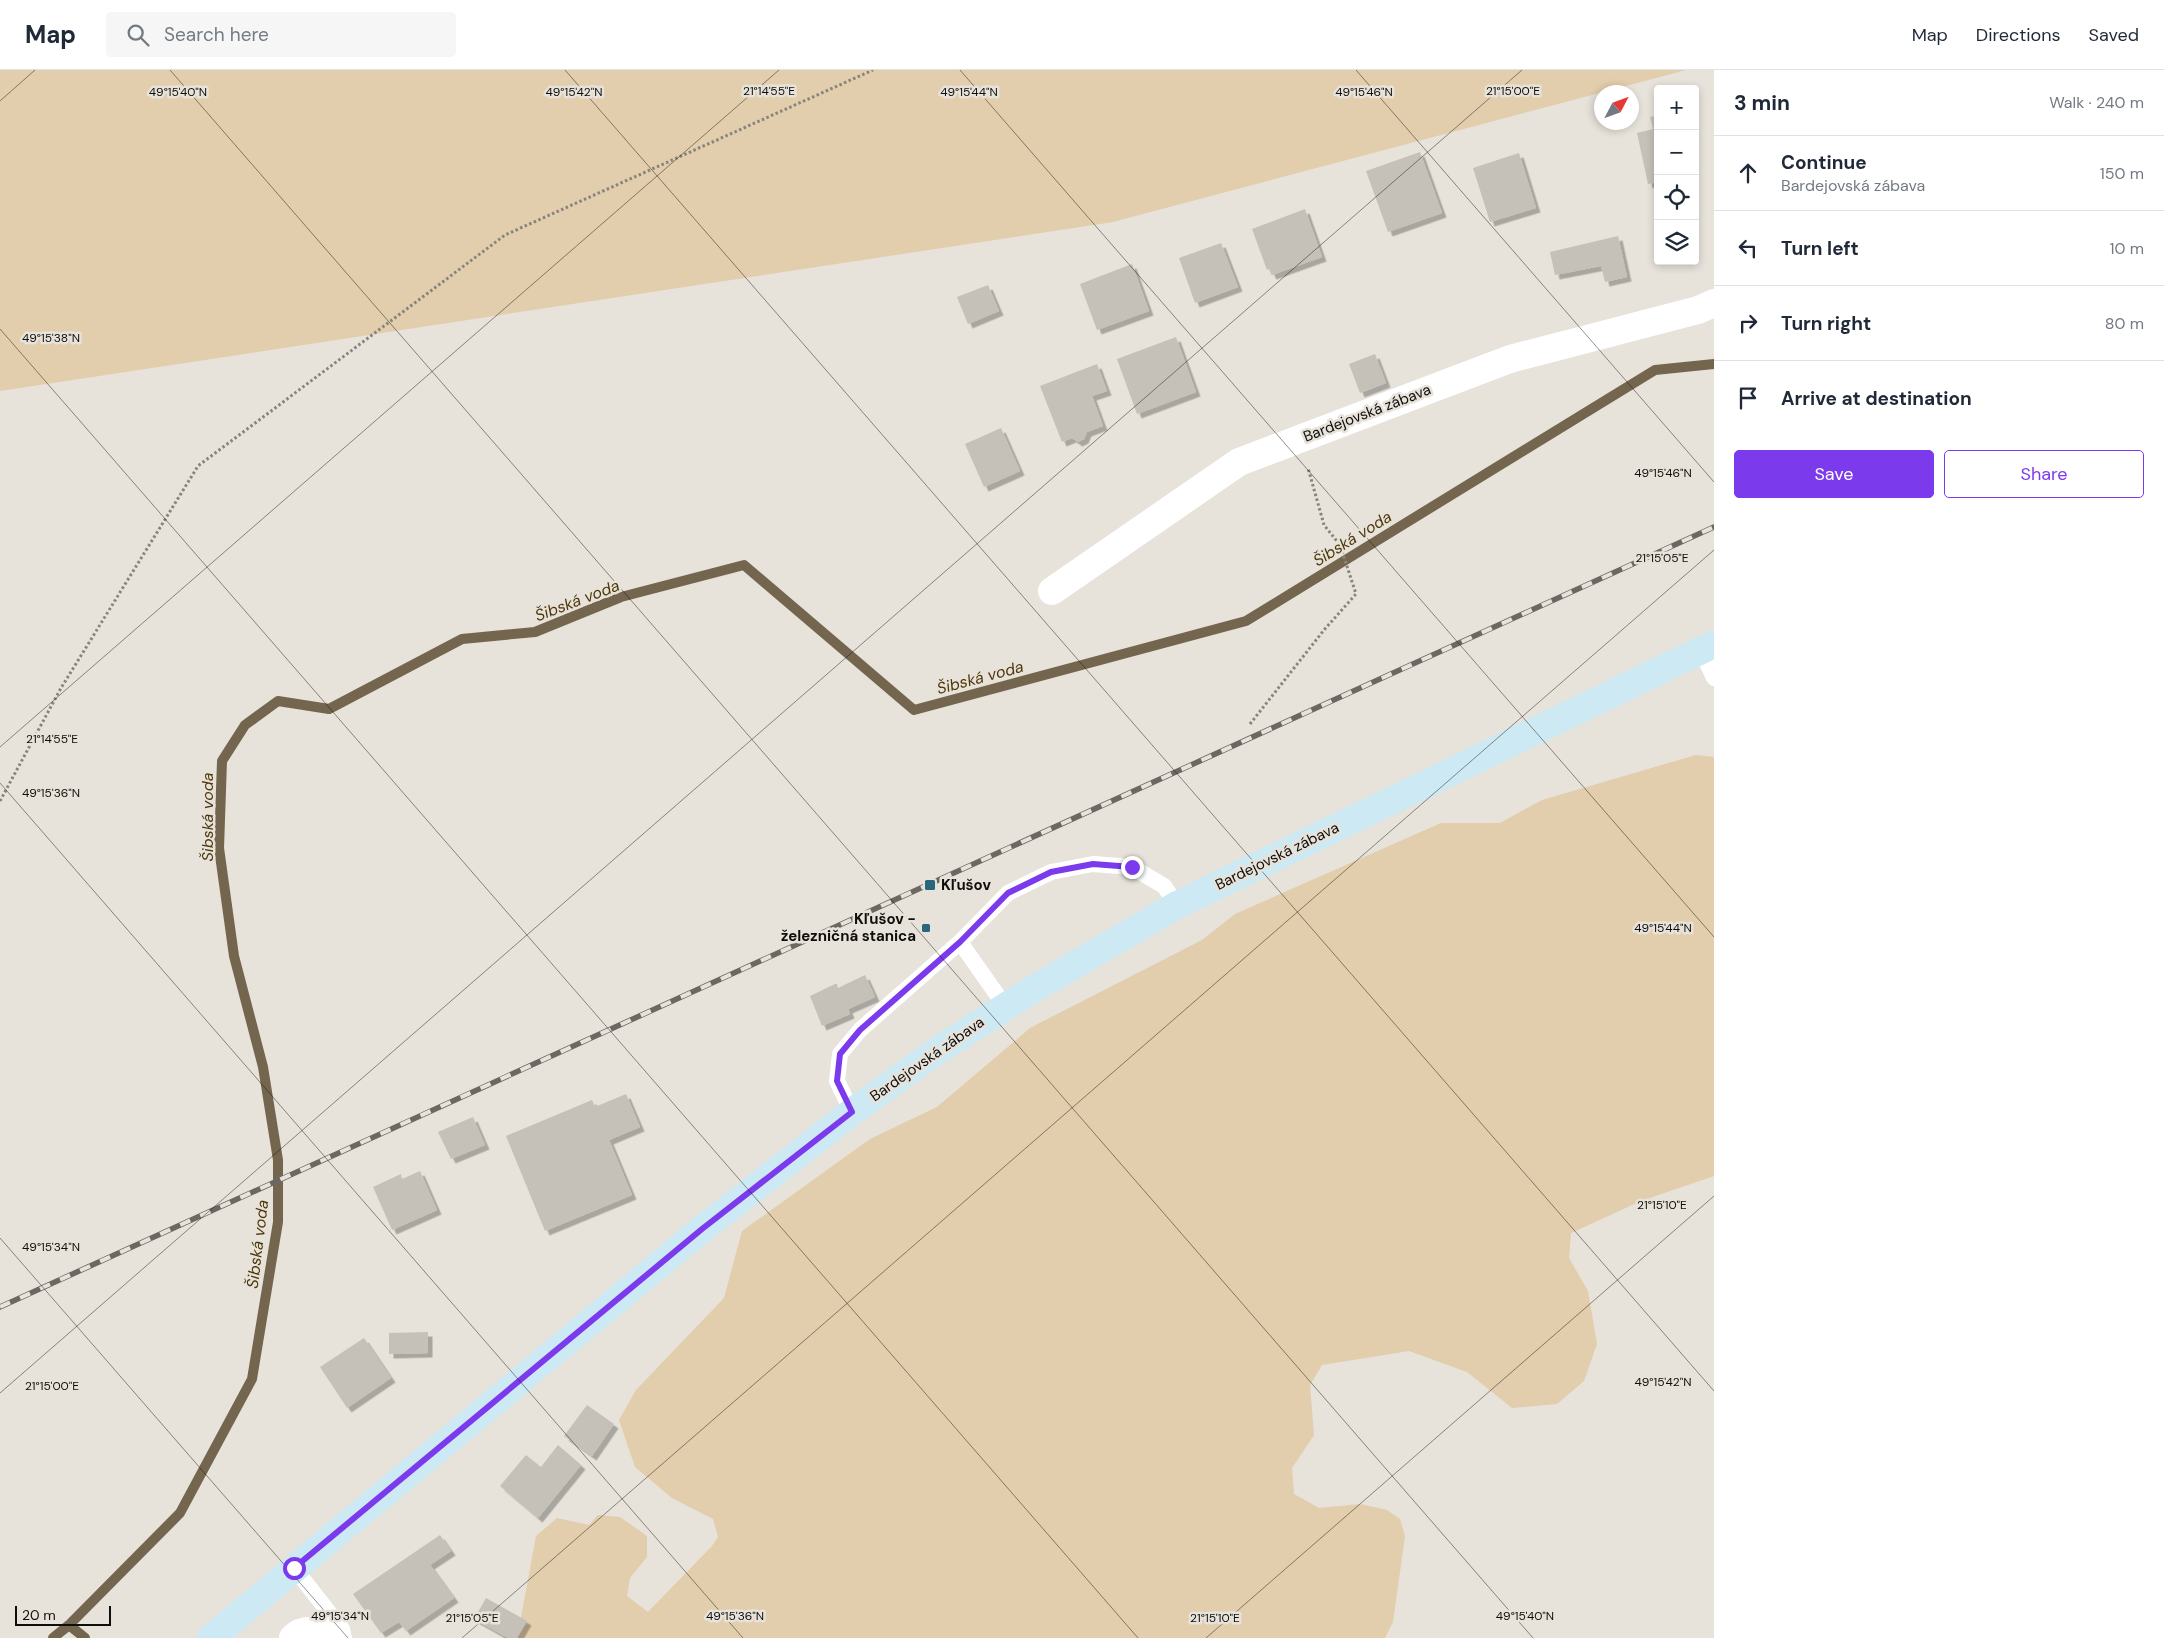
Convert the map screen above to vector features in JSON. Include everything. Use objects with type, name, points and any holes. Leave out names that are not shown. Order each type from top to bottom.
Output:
[{"type":"main road","name":"Bardejovská zábava","points":[[211,1638],[702,1229],[852,1112],[937,1051],[1005,1006],[1177,905],[1707,647]]},
{"type":"street","name":"Bardejovská zábava","points":[[1052,591],[1239,462],[1510,359],[1698,310],[1714,303]]},
{"type":"street","points":[[293,1638],[297,1634],[310,1630],[324,1632],[335,1638]]},
{"type":"lane","points":[[1707,647],[1714,678]]},
{"type":"lane","points":[[852,1112],[837,1081],[840,1054],[860,1030],[960,942],[1008,893],[1051,872],[1093,864],[1132,867],[1164,886],[1177,905]]},
{"type":"lane","points":[[960,942],[1005,1006]]},
{"type":"lane","points":[[294,1568],[342,1629],[344,1638]]},
{"type":"path","points":[[0,801],[61,688],[198,466],[505,235],[873,70]]},
{"type":"path","points":[[1250,724],[1356,594],[1340,545],[1324,525],[1299,439]]},
{"type":"shaded area","points":[[0,70],[1686,70],[1629,85],[1594,85],[1594,94],[1113,222],[0,391]]},
{"type":"shaded area","points":[[1696,755],[1714,757],[1714,1176],[1641,1201],[1571,1233],[1569,1258],[1588,1291],[1597,1344],[1584,1381],[1557,1404],[1512,1408],[1467,1372],[1409,1351],[1322,1365],[1310,1385],[1314,1435],[1292,1468],[1294,1494],[1319,1508],[1360,1504],[1387,1510],[1400,1519],[1405,1536],[1393,1622],[1385,1638],[504,1638],[520,1623],[536,1536],[557,1518],[589,1525],[598,1515],[620,1517],[647,1536],[647,1557],[630,1578],[627,1596],[648,1612],[712,1546],[718,1537],[713,1519],[672,1498],[635,1467],[619,1420],[636,1390],[724,1298],[742,1231],[870,1139],[937,1107],[1030,1028],[1202,940],[1235,914],[1441,823],[1500,823],[1542,800]]},
{"type":"building","points":[[1654,116],[1654,183],[1648,184],[1637,133],[1653,129],[1650,117]]},
{"type":"building","points":[[1420,152],[1442,213],[1388,232],[1366,171]]},
{"type":"building","points":[[1519,153],[1536,208],[1490,222],[1473,168]]},
{"type":"building","points":[[1305,209],[1322,257],[1272,275],[1269,269],[1267,270],[1252,229]]},
{"type":"building","points":[[1618,236],[1627,277],[1605,282],[1601,266],[1555,275],[1550,252]]},
{"type":"building","points":[[1221,243],[1238,287],[1195,303],[1179,258]]},
{"type":"building","points":[[1132,264],[1149,311],[1097,330],[1080,284]]},
{"type":"building","points":[[988,285],[999,311],[968,324],[957,297]]},
{"type":"building","points":[[1176,337],[1196,392],[1137,414],[1117,359]]},
{"type":"building","points":[[1375,354],[1386,383],[1360,393],[1349,364]]},
{"type":"building","points":[[1097,364],[1107,391],[1092,396],[1103,426],[1087,432],[1084,439],[1078,442],[1072,438],[1062,442],[1040,386]]},
{"type":"building","points":[[1001,428],[1020,471],[984,487],[965,444]]},
{"type":"building","points":[[865,975],[875,997],[848,1009],[850,1014],[822,1026],[810,996],[835,984],[837,984],[838,988]]},
{"type":"building","points":[[626,1094],[640,1127],[609,1140],[632,1195],[545,1231],[506,1136],[592,1100],[595,1107]]},
{"type":"building","points":[[473,1117],[485,1145],[451,1159],[438,1132]]},
{"type":"building","points":[[420,1171],[437,1210],[392,1230],[373,1187],[401,1174],[402,1179]]},
{"type":"building","points":[[428,1332],[428,1353],[389,1354],[389,1333]]},
{"type":"building","points":[[364,1338],[391,1378],[347,1408],[320,1367]]},
{"type":"building","points":[[587,1405],[614,1424],[592,1456],[564,1436]]},
{"type":"building","points":[[558,1445],[581,1465],[538,1518],[500,1486],[526,1455],[541,1467]]},
{"type":"building","points":[[440,1535],[451,1551],[430,1565],[454,1598],[406,1631],[399,1622],[381,1633],[353,1594]]},
{"type":"building","points":[[486,1598],[527,1621],[517,1638],[508,1638],[474,1619]]},
{"type":"waterway","name":"Šibská voda","points":[[53,1638],[69,1625],[180,1513],[252,1379],[278,1222],[278,1160],[263,1067],[234,956],[219,848],[222,761],[245,725],[278,701],[329,709],[462,639],[535,632],[621,597],[744,565],[914,710],[1246,621],[1655,370],[1714,364]]},
{"type":"waterway","points":[[69,1625],[85,1638]]},
{"type":"railway","points":[[0,1307],[1714,527]]},
{"type":"place","name":"Kľušov","points":[[930,885]]},
{"type":"place","name":"Kľušov - železničná stanica","points":[[926,928]]},
{"type":"route","points":[[294,1568],[702,1229],[852,1112],[837,1081],[840,1054],[860,1030],[960,942],[1008,893],[1051,872],[1093,864],[1132,867]]}]
